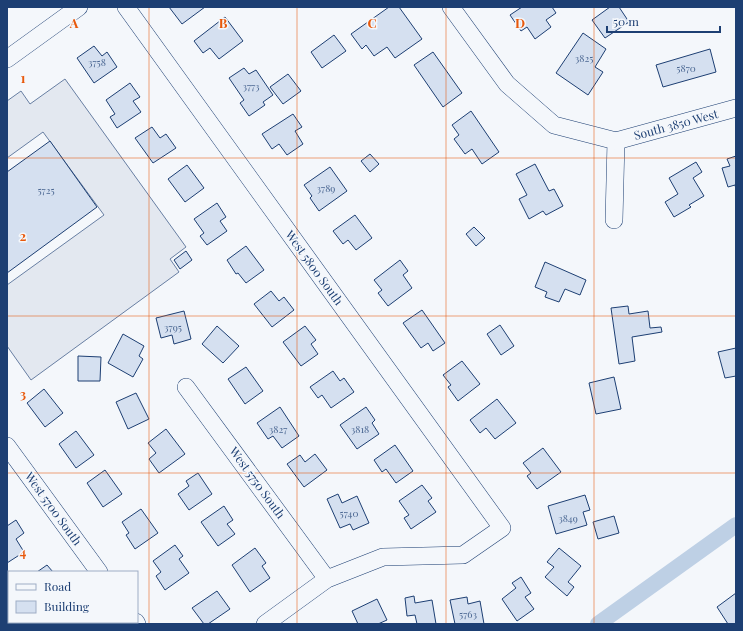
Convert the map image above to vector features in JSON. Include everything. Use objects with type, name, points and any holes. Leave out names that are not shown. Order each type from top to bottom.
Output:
[{"type":"street","points":[[7,59],[79,7]]},
{"type":"street","name":"West 5800 South","points":[[126,7],[502,528],[463,555],[383,557],[327,579]]},
{"type":"street","points":[[451,7],[507,84],[554,125],[616,141],[614,220]]},
{"type":"street","name":"South 3850 West","points":[[616,141],[736,108]]},
{"type":"street","name":"West 5750 South","points":[[186,387],[327,579]]},
{"type":"street","name":"West 5700 South","points":[[7,446],[98,571]]},
{"type":"street","points":[[265,624],[327,579]]},
{"type":"shaded area","points":[[65,79],[186,247],[170,259],[179,272],[31,380],[7,346],[7,285],[104,215],[43,132],[7,158],[7,101],[21,91],[30,104]]},
{"type":"building","points":[[169,7],[205,7],[182,24]]},
{"type":"building","points":[[389,7],[399,7],[422,39],[395,58],[387,47],[374,56],[366,45],[362,49],[351,34]]},
{"type":"building","points":[[522,7],[552,7],[556,13],[546,20],[551,27],[535,39],[527,27],[521,31],[510,15]]},
{"type":"building","points":[[610,7],[619,7],[629,22],[605,38],[592,20]]},
{"type":"building","points":[[225,17],[243,41],[219,59],[210,48],[203,53],[194,41]]},
{"type":"building","points":[[583,33],[606,49],[595,67],[603,72],[588,95],[556,73]]},
{"type":"building","points":[[334,35],[346,51],[322,68],[311,52]]},
{"type":"building","points":[[94,46],[102,56],[107,52],[117,67],[94,83],[77,58]]},
{"type":"building","points":[[710,49],[716,72],[663,87],[656,65]]},
{"type":"building","points":[[433,52],[462,93],[443,107],[414,65]]},
{"type":"building","points":[[244,68],[249,74],[256,70],[273,95],[263,102],[265,105],[249,116],[240,103],[244,100],[229,78]]},
{"type":"building","points":[[288,74],[301,91],[283,104],[270,87]]},
{"type":"building","points":[[130,83],[140,97],[133,101],[141,112],[117,128],[110,117],[115,114],[106,100]]},
{"type":"building","points":[[471,111],[499,152],[482,164],[472,149],[465,154],[454,139],[459,135],[452,125]]},
{"type":"building","points":[[293,114],[302,127],[295,131],[303,144],[287,155],[279,144],[272,149],[262,134]]},
{"type":"building","points":[[152,127],[160,138],[166,134],[176,148],[153,163],[135,138]]},
{"type":"building","points":[[50,141],[97,207],[7,273],[7,172]]},
{"type":"building","points":[[370,154],[379,164],[370,172],[361,161]]},
{"type":"building","points":[[736,156],[736,189],[735,185],[728,187],[722,168],[730,166],[727,159]]},
{"type":"building","points":[[696,162],[702,172],[693,178],[704,196],[689,205],[691,207],[674,217],[665,202],[678,194],[669,178]]},
{"type":"building","points":[[535,164],[549,191],[554,189],[563,206],[546,215],[543,211],[529,219],[519,199],[527,195],[516,174]]},
{"type":"building","points":[[187,165],[204,188],[185,202],[168,179]]},
{"type":"building","points":[[330,167],[347,191],[319,211],[310,198],[312,196],[304,185]]},
{"type":"building","points":[[217,203],[226,217],[220,221],[227,231],[207,245],[200,236],[204,233],[194,219]]},
{"type":"building","points":[[355,215],[372,238],[356,250],[348,240],[343,244],[333,231]]},
{"type":"building","points":[[474,227],[485,238],[476,246],[466,234]]},
{"type":"building","points":[[246,246],[264,270],[246,283],[238,273],[236,274],[227,260]]},
{"type":"building","points":[[186,251],[192,260],[180,269],[174,260]]},
{"type":"building","points":[[400,260],[408,271],[403,275],[412,288],[388,306],[378,293],[382,290],[374,280]]},
{"type":"building","points":[[545,262],[586,280],[580,295],[565,289],[559,302],[545,297],[547,292],[535,287]]},
{"type":"building","points":[[271,291],[279,301],[284,297],[294,310],[272,327],[254,304]]},
{"type":"building","points":[[628,306],[629,314],[648,311],[650,328],[661,327],[662,332],[632,337],[635,361],[619,364],[611,308]]},
{"type":"building","points":[[422,310],[445,343],[433,351],[428,343],[421,348],[403,323]]},
{"type":"building","points":[[184,311],[191,339],[174,344],[172,335],[161,338],[156,318]]},
{"type":"building","points":[[500,325],[514,346],[501,355],[487,334]]},
{"type":"building","points":[[217,326],[239,346],[223,363],[202,344]]},
{"type":"building","points":[[305,326],[316,340],[311,344],[318,354],[301,366],[283,342]]},
{"type":"building","points":[[123,334],[144,346],[139,356],[143,359],[133,377],[108,363]]},
{"type":"building","points":[[736,348],[736,376],[725,378],[718,352]]},
{"type":"building","points":[[78,356],[101,357],[100,381],[78,381]]},
{"type":"building","points":[[462,361],[480,384],[458,401],[448,387],[451,385],[443,375]]},
{"type":"building","points":[[246,367],[263,391],[245,404],[228,379]]},
{"type":"building","points":[[333,371],[340,381],[344,378],[354,392],[331,408],[322,395],[318,398],[310,387]]},
{"type":"building","points":[[614,377],[621,409],[596,414],[589,383]]},
{"type":"building","points":[[44,389],[63,413],[45,427],[27,403]]},
{"type":"building","points":[[136,393],[149,419],[128,429],[116,402]]},
{"type":"building","points":[[497,399],[516,423],[495,439],[486,428],[480,433],[470,420]]},
{"type":"building","points":[[280,407],[299,436],[282,448],[273,436],[268,439],[257,423]]},
{"type":"building","points":[[366,407],[375,420],[372,423],[379,434],[357,449],[340,425]]},
{"type":"building","points":[[166,429],[185,454],[159,473],[149,459],[156,453],[148,443]]},
{"type":"building","points":[[76,431],[94,455],[76,468],[59,444]]},
{"type":"building","points":[[395,445],[413,471],[396,483],[386,469],[382,472],[374,460]]},
{"type":"building","points":[[543,448],[561,472],[537,489],[527,476],[531,473],[523,463]]},
{"type":"building","points":[[315,454],[327,470],[304,487],[287,464],[300,455],[305,462]]},
{"type":"building","points":[[105,470],[122,494],[103,507],[87,483]]},
{"type":"building","points":[[198,473],[212,494],[189,510],[178,494],[189,486],[186,481]]},
{"type":"building","points":[[422,485],[432,498],[428,501],[436,512],[411,529],[404,518],[409,515],[399,501]]},
{"type":"building","points":[[338,494],[342,503],[357,496],[369,523],[353,530],[350,524],[340,528],[327,499]]},
{"type":"building","points":[[585,495],[590,510],[583,512],[587,525],[556,534],[548,506]]},
{"type":"building","points":[[224,506],[233,520],[227,524],[235,534],[218,546],[201,522]]},
{"type":"building","points":[[141,509],[158,533],[135,549],[126,535],[129,533],[122,522]]},
{"type":"building","points":[[614,516],[619,533],[598,539],[593,522]]},
{"type":"building","points":[[16,520],[24,533],[16,539],[24,552],[7,563],[7,526]]},
{"type":"building","points":[[175,545],[183,556],[179,559],[189,573],[165,590],[156,576],[161,572],[153,561]]},
{"type":"building","points":[[255,548],[266,563],[262,566],[270,578],[250,592],[232,565]]},
{"type":"building","points":[[559,548],[581,566],[568,582],[574,587],[567,596],[545,577],[554,567],[547,562]]},
{"type":"building","points":[[47,565],[52,571],[38,571]]},
{"type":"building","points":[[521,577],[531,593],[525,597],[534,609],[517,621],[502,599],[516,588],[512,583]]},
{"type":"building","points":[[217,591],[230,609],[208,624],[204,624],[192,608]]},
{"type":"building","points":[[736,593],[736,624],[728,624],[717,607]]},
{"type":"building","points":[[414,596],[415,603],[432,600],[436,624],[417,624],[415,615],[407,616],[405,598]]},
{"type":"building","points":[[467,597],[468,604],[480,601],[484,624],[455,624],[450,600]]},
{"type":"building","points":[[377,599],[387,620],[378,624],[358,624],[352,611]]},
{"type":"building","points":[[62,623],[90,624],[62,624]]},
{"type":"waterway","points":[[598,624],[736,525]]}]
